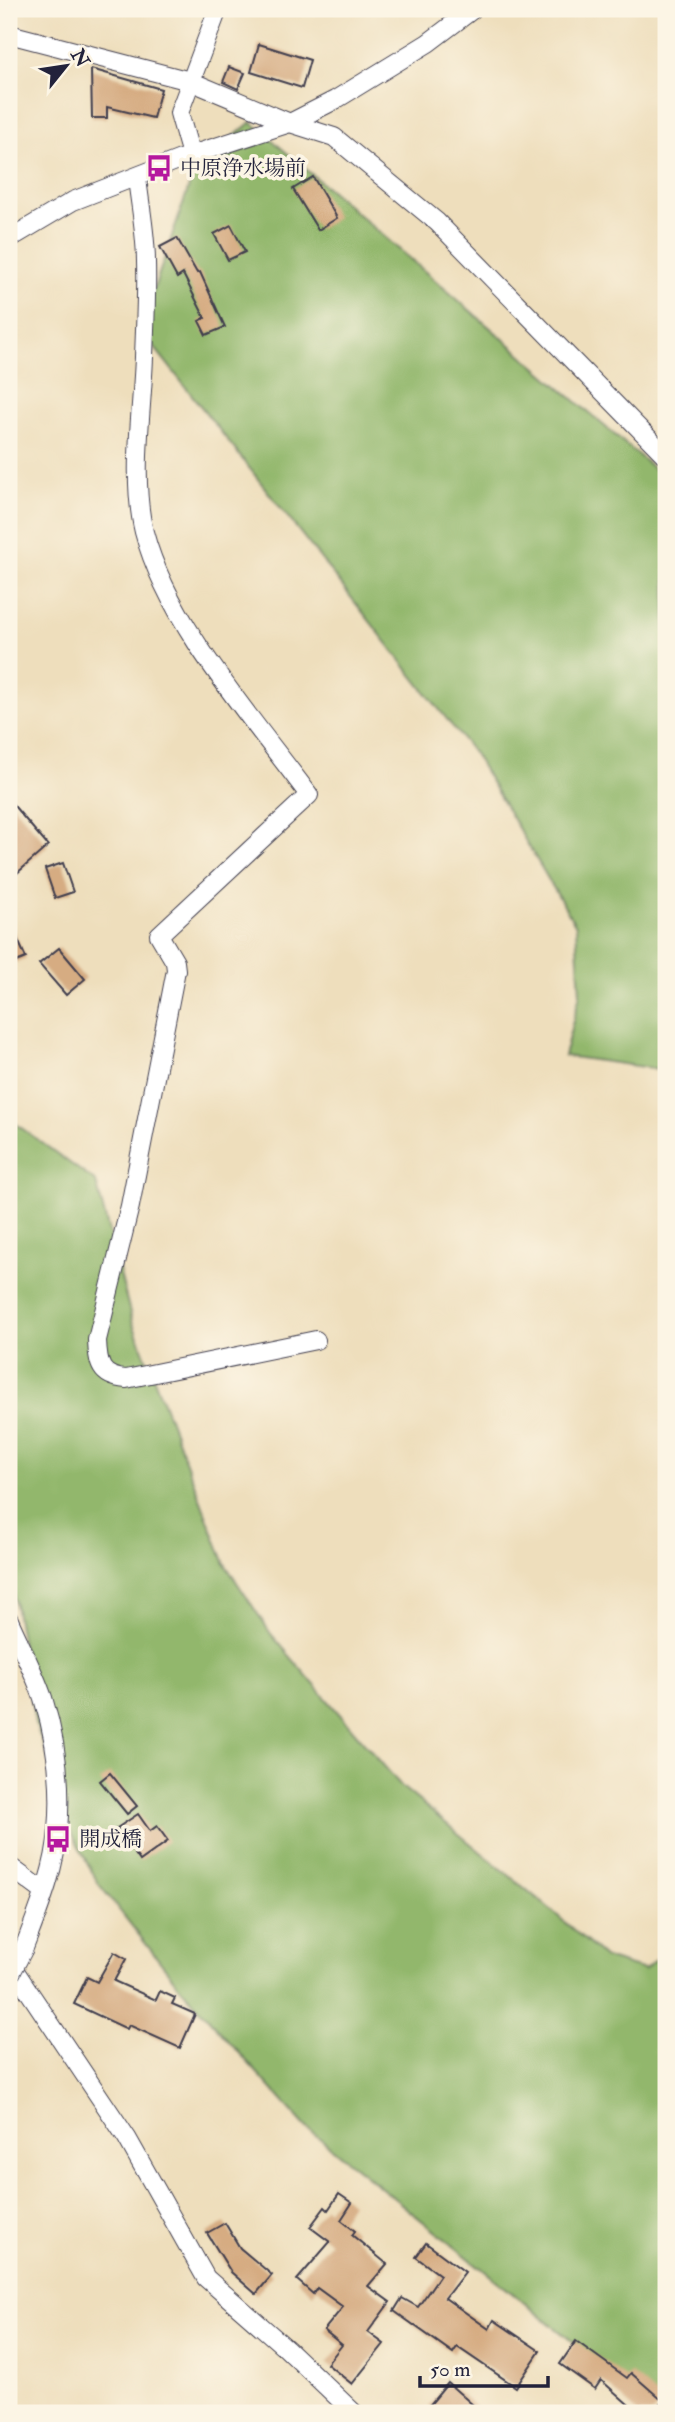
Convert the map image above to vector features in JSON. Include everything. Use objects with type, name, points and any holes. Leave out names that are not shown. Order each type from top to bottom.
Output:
[{"type":"street","points":[[191,155],[179,113],[218,9]]},
{"type":"street","points":[[12,231],[73,201],[191,155],[290,123],[335,100],[428,43],[473,9]]},
{"type":"street","points":[[9,34],[190,81],[290,123],[334,137],[437,222],[666,456]]},
{"type":"street","points":[[136,178],[146,260],[139,466],[139,505],[144,530],[162,581],[180,616],[206,657],[309,796],[159,935],[175,962],[176,970],[130,1206],[97,1340],[98,1360],[106,1374],[113,1378],[126,1379],[316,1340]]},
{"type":"street","points":[[9,1620],[43,1697],[59,1786],[58,1832],[44,1892],[24,1948],[9,1977]]},
{"type":"street","points":[[9,1866],[44,1892]]},
{"type":"street","points":[[9,1962],[127,2138],[206,2278],[287,2349],[354,2413]]},
{"type":"green space","points":[[251,122],[666,479],[666,1084],[658,1069],[564,1056],[580,994],[576,926],[475,755],[140,329],[195,169]]},
{"type":"green space","points":[[9,1119],[96,1182],[133,1324],[225,1564],[271,1634],[402,1787],[605,1958],[644,1970],[666,1952],[666,2400],[634,2391],[307,2128],[180,1987],[98,1883],[62,1814],[59,1786],[35,1723],[9,1581]]},
{"type":"building","points":[[259,44],[310,60],[302,88],[251,72]]},
{"type":"building","points":[[229,67],[245,73],[238,89],[223,82]]},
{"type":"building","points":[[91,69],[161,89],[153,118],[107,107],[107,118],[92,118]]},
{"type":"building","points":[[313,177],[337,218],[318,230],[293,189]]},
{"type":"building","points":[[231,225],[245,252],[228,260],[214,234]]},
{"type":"building","points":[[177,238],[197,273],[200,272],[225,327],[206,335],[199,321],[205,318],[183,274],[177,278],[160,247]]},
{"type":"building","points":[[9,800],[48,846],[16,874],[9,865]]},
{"type":"building","points":[[63,863],[73,892],[55,898],[45,869]]},
{"type":"building","points":[[9,920],[26,958],[9,965]]},
{"type":"building","points":[[59,948],[85,979],[66,995],[39,964]]},
{"type":"building","points":[[110,1773],[137,1806],[127,1814],[100,1781]]},
{"type":"building","points":[[138,1814],[150,1831],[157,1826],[168,1841],[140,1861],[117,1828]]},
{"type":"building","points":[[114,1952],[126,1959],[114,1981],[156,2000],[160,1991],[175,1998],[172,2004],[195,2014],[180,2048],[129,2025],[127,2029],[74,2004],[87,1977],[97,1982]]},
{"type":"building","points":[[339,2194],[352,2203],[341,2220],[355,2231],[352,2235],[387,2264],[368,2286],[390,2302],[368,2332],[384,2344],[352,2384],[327,2364],[342,2345],[324,2330],[343,2307],[317,2288],[313,2294],[297,2280],[330,2242],[310,2227],[325,2207],[328,2210]]},
{"type":"building","points":[[225,2223],[240,2248],[272,2275],[256,2294],[231,2272],[207,2233]]},
{"type":"building","points":[[426,2243],[465,2272],[445,2298],[489,2329],[494,2320],[540,2351],[516,2387],[457,2347],[453,2353],[394,2311],[402,2298],[418,2307],[440,2275],[416,2257]]},
{"type":"building","points":[[576,2341],[627,2378],[631,2373],[663,2401],[653,2413],[638,2413],[601,2380],[595,2389],[560,2364]]},
{"type":"building","points":[[448,2383],[482,2413],[435,2413],[428,2407]]},
{"type":"place","name":"中原浄水場前","points":[[159,168]]},
{"type":"place","name":"開成橋","points":[[58,1839]]}]
